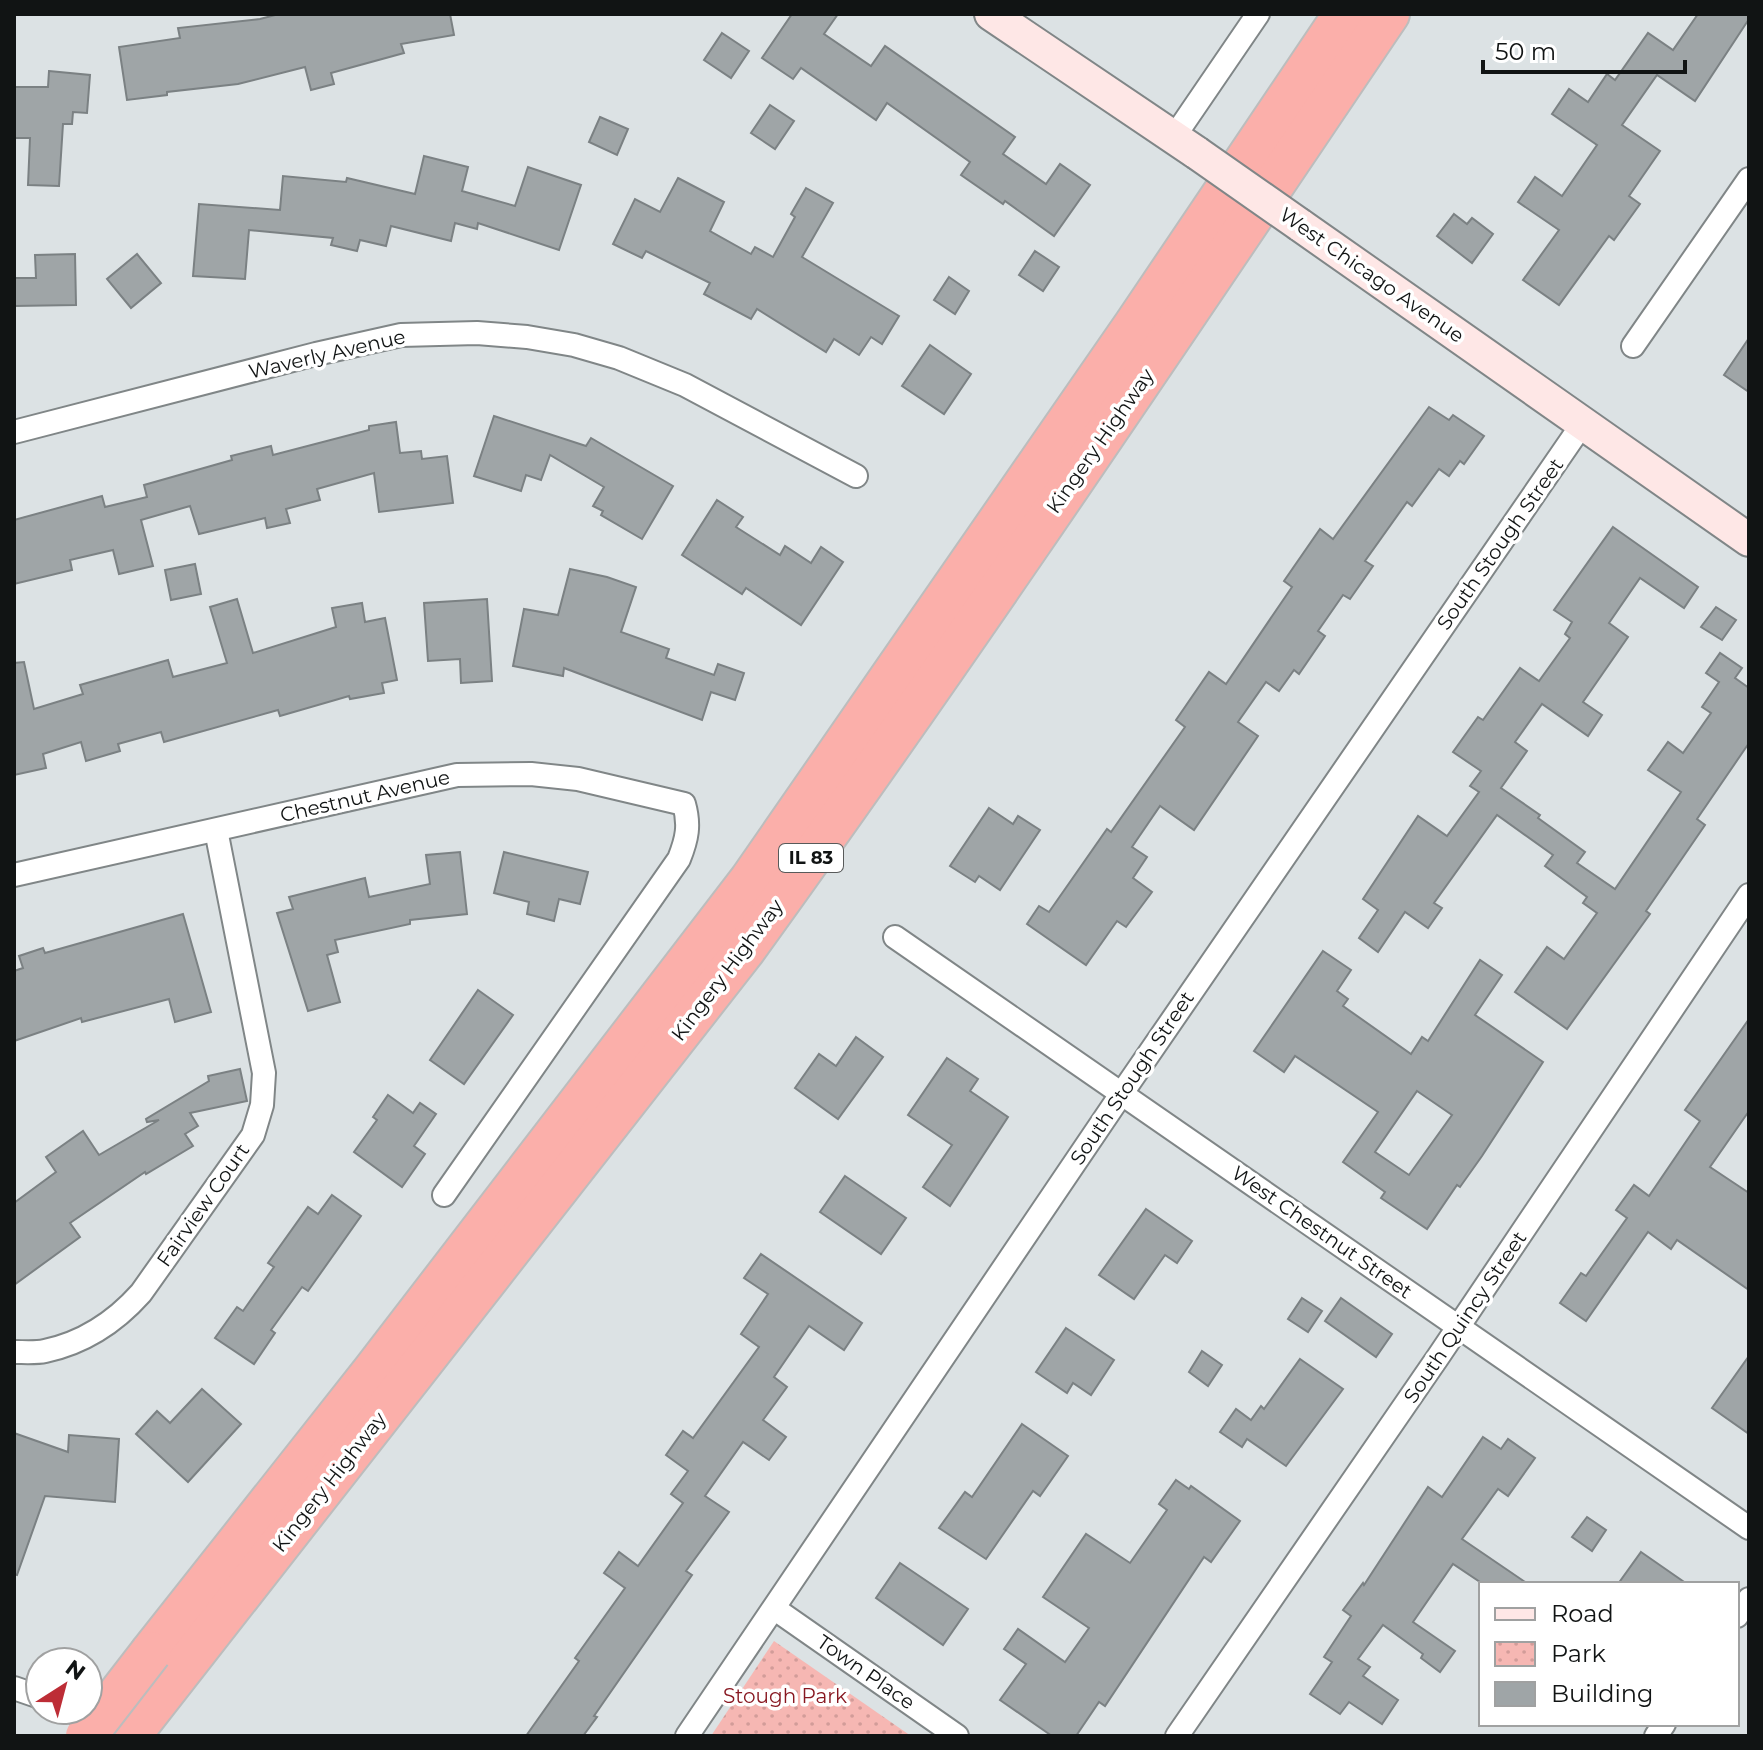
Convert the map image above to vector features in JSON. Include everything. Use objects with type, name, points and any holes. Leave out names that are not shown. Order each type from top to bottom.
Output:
[{"type":"highway","name":"Kingery Highway","points":[[129,1736],[168,1660],[373,1371],[750,880],[996,528],[1344,14]]},
{"type":"highway","name":"Kingery Highway","points":[[86,1736],[168,1660],[715,988],[808,863],[1140,383],[1389,14]]},
{"type":"main road","name":"West Chicago Avenue","points":[[991,14],[1186,145],[1749,540]]},
{"type":"street","points":[[1186,145],[1258,14]]},
{"type":"street","points":[[1633,346],[1749,179]]},
{"type":"street","name":"Waverly Avenue","points":[[14,432],[401,335],[477,333],[550,341],[619,358],[685,385],[856,476]]},
{"type":"street","name":"South Stough Street","points":[[687,1736],[1122,1093],[1583,423]]},
{"type":"street","name":"Chestnut Avenue","points":[[14,875],[457,775],[531,774],[578,779],[684,804],[688,827],[679,859],[444,1195]]},
{"type":"street","name":"Fairview Court","points":[[14,1352],[44,1352],[87,1336],[127,1308],[141,1293],[253,1135],[262,1105],[264,1073],[216,830]]},
{"type":"street","name":"South Quincy Street","points":[[1177,1736],[1459,1326],[1749,895]]},
{"type":"street","name":"West Chestnut Street","points":[[895,937],[1749,1528]]},
{"type":"street","name":"Town Place","points":[[775,1609],[957,1736]]},
{"type":"street","points":[[104,1725],[129,1736]]},
{"type":"green space","name":"Stough Park","points":[[774,1641],[911,1736],[711,1736]]},
{"type":"building","points":[[279,14],[450,14],[454,35],[401,44],[404,53],[331,73],[334,84],[311,90],[305,67],[238,84],[127,100],[119,47],[180,38],[178,28]]},
{"type":"building","points":[[792,14],[838,14],[824,34],[871,66],[885,46],[1015,137],[1003,154],[1046,184],[1060,164],[1090,185],[1054,236],[961,175],[970,162],[887,103],[876,120],[801,68],[793,79],[762,58]]},
{"type":"building","points":[[1698,14],[1749,14],[1749,19],[1695,101],[1657,75],[1622,125],[1660,151],[1629,196],[1640,204],[1614,240],[1609,236],[1559,305],[1523,280],[1559,230],[1518,202],[1535,177],[1562,196],[1597,145],[1552,114],[1569,89],[1588,102],[1607,74],[1615,80],[1648,33],[1673,50]]},
{"type":"building","points":[[722,33],[749,51],[731,78],[704,60]]},
{"type":"building","points":[[49,71],[90,75],[87,113],[73,112],[72,124],[63,124],[59,186],[28,185],[30,138],[14,138],[14,87],[48,87]]},
{"type":"building","points":[[770,105],[794,121],[775,149],[751,133]]},
{"type":"building","points":[[600,117],[628,129],[617,155],[589,142]]},
{"type":"building","points":[[424,156],[468,167],[462,191],[515,206],[528,167],[581,185],[559,250],[478,223],[477,229],[455,223],[451,241],[391,226],[386,246],[360,240],[357,251],[331,245],[333,238],[249,230],[245,279],[193,276],[199,204],[280,210],[283,176],[346,182],[347,178],[415,194]]},
{"type":"building","points":[[678,178],[724,202],[710,231],[751,254],[755,247],[773,257],[795,217],[791,214],[806,188],[833,203],[802,257],[899,316],[882,344],[871,337],[859,355],[834,339],[826,352],[757,309],[751,319],[704,294],[710,283],[646,251],[642,258],[613,244],[635,199],[660,212]]},
{"type":"building","points":[[1454,214],[1467,224],[1472,218],[1493,234],[1472,263],[1437,236]]},
{"type":"building","points":[[1035,251],[1059,267],[1043,291],[1019,275]]},
{"type":"building","points":[[75,254],[76,305],[14,306],[14,278],[36,278],[35,255]]},
{"type":"building","points":[[137,254],[161,283],[131,308],[107,279]]},
{"type":"building","points":[[949,277],[969,291],[955,314],[934,300]]},
{"type":"building","points":[[1749,338],[1749,392],[1724,375]]},
{"type":"building","points":[[930,345],[971,374],[944,414],[902,386]]},
{"type":"building","points":[[1429,407],[1449,420],[1453,415],[1484,436],[1464,464],[1460,461],[1449,476],[1439,469],[1412,506],[1407,502],[1365,561],[1373,566],[1350,599],[1343,595],[1318,631],[1325,636],[1299,674],[1294,670],[1279,691],[1266,682],[1238,722],[1258,736],[1194,830],[1160,806],[1132,847],[1147,857],[1133,878],[1152,892],[1126,927],[1117,921],[1086,965],[1027,924],[1039,906],[1049,912],[1107,829],[1111,832],[1185,727],[1176,720],[1209,672],[1226,684],[1292,587],[1284,581],[1320,529],[1333,539]]},
{"type":"building","points":[[494,416],[586,446],[591,438],[673,486],[642,539],[601,515],[603,511],[593,506],[604,487],[550,455],[541,480],[526,475],[521,491],[474,476]]},
{"type":"building","points":[[396,422],[400,453],[421,451],[422,459],[447,456],[453,503],[379,512],[374,473],[317,489],[320,500],[286,509],[290,523],[267,528],[265,518],[199,534],[190,506],[141,520],[153,566],[119,574],[113,550],[70,560],[72,570],[14,584],[14,520],[102,496],[105,507],[147,497],[144,485],[232,460],[231,456],[271,446],[273,455],[369,430],[369,426]]},
{"type":"building","points":[[717,500],[743,517],[736,527],[780,555],[785,546],[811,563],[821,547],[843,562],[801,625],[746,588],[742,594],[682,555]]},
{"type":"building","points":[[1613,527],[1698,587],[1684,608],[1640,578],[1609,623],[1628,637],[1583,702],[1602,715],[1588,736],[1542,704],[1515,742],[1527,751],[1501,788],[1585,852],[1577,863],[1615,889],[1681,792],[1648,770],[1668,742],[1683,753],[1711,713],[1702,707],[1719,682],[1706,673],[1720,653],[1742,668],[1735,678],[1749,688],[1749,743],[1697,819],[1705,825],[1646,911],[1650,914],[1567,1029],[1515,992],[1547,947],[1564,959],[1597,913],[1583,903],[1587,897],[1545,866],[1553,855],[1497,815],[1434,903],[1442,908],[1428,928],[1405,912],[1378,952],[1359,938],[1378,910],[1363,899],[1418,816],[1447,836],[1479,792],[1470,786],[1481,771],[1453,752],[1478,717],[1483,720],[1520,668],[1539,681],[1570,638],[1565,634],[1572,622],[1554,610]]},
{"type":"building","points":[[195,564],[201,594],[171,600],[165,570]]},
{"type":"building","points":[[570,569],[636,587],[621,632],[669,649],[666,658],[714,675],[718,664],[744,673],[735,700],[711,692],[702,720],[564,668],[563,676],[513,666],[524,609],[558,615]]},
{"type":"building","points":[[237,599],[253,653],[336,627],[332,608],[362,603],[365,622],[385,618],[397,680],[382,683],[384,693],[350,699],[349,696],[280,716],[278,710],[164,742],[161,732],[118,744],[120,751],[86,761],[81,742],[43,754],[46,768],[14,775],[14,663],[24,662],[34,709],[83,694],[80,685],[168,660],[173,677],[227,663],[210,607]]},
{"type":"building","points":[[487,599],[492,681],[461,683],[460,659],[428,661],[424,603]]},
{"type":"building","points":[[1716,607],[1736,620],[1722,640],[1701,627]]},
{"type":"building","points":[[989,808],[1013,824],[1018,816],[1040,830],[1000,890],[979,876],[975,882],[950,866]]},
{"type":"building","points":[[460,852],[467,914],[410,920],[410,924],[335,940],[338,952],[327,955],[340,1002],[308,1011],[277,913],[293,909],[289,897],[365,878],[369,897],[430,884],[426,855]]},
{"type":"building","points":[[504,852],[588,872],[580,904],[559,899],[554,921],[527,914],[529,902],[494,893]]},
{"type":"building","points":[[183,914],[211,1012],[175,1022],[169,999],[82,1022],[81,1018],[14,1041],[14,971],[23,968],[19,956],[43,948],[45,953]]},
{"type":"building","points":[[1323,951],[1351,970],[1337,991],[1348,999],[1343,1006],[1411,1054],[1422,1037],[1428,1041],[1480,960],[1502,975],[1475,1015],[1543,1062],[1482,1156],[1460,1187],[1457,1185],[1427,1229],[1381,1198],[1385,1192],[1343,1162],[1378,1112],[1295,1056],[1284,1072],[1254,1051]],"holes":[[[1417,1091],[1452,1115],[1409,1175],[1375,1152]]]},
{"type":"building","points":[[478,990],[513,1015],[464,1084],[430,1060]]},
{"type":"building","points":[[1749,1019],[1749,1111],[1710,1167],[1749,1193],[1749,1290],[1677,1240],[1671,1249],[1648,1232],[1586,1321],[1560,1303],[1581,1273],[1586,1276],[1627,1218],[1616,1210],[1634,1185],[1649,1196],[1700,1121],[1685,1110]]},
{"type":"building","points":[[856,1037],[883,1057],[838,1119],[795,1088],[819,1054],[836,1066]]},
{"type":"building","points":[[947,1058],[978,1079],[970,1091],[1008,1117],[950,1206],[923,1187],[952,1145],[908,1115]]},
{"type":"building","points":[[240,1069],[247,1101],[190,1113],[198,1126],[185,1134],[193,1146],[145,1172],[70,1223],[80,1237],[14,1285],[14,1203],[56,1172],[46,1157],[83,1131],[99,1155],[159,1120],[147,1122],[146,1119],[209,1081],[208,1076]]},
{"type":"building","points":[[388,1095],[413,1113],[420,1103],[436,1114],[414,1146],[425,1154],[402,1187],[354,1152],[377,1120],[373,1117]]},
{"type":"building","points":[[845,1176],[906,1218],[881,1254],[820,1212]]},
{"type":"building","points":[[332,1195],[361,1216],[308,1291],[302,1287],[271,1330],[275,1333],[254,1364],[215,1338],[237,1307],[243,1311],[274,1267],[268,1263],[308,1207],[318,1214]]},
{"type":"building","points":[[1146,1209],[1192,1241],[1177,1263],[1165,1255],[1134,1299],[1099,1275]]},
{"type":"building","points":[[761,1254],[862,1323],[844,1350],[809,1326],[774,1377],[787,1387],[763,1420],[786,1437],[769,1460],[743,1442],[705,1496],[729,1512],[686,1571],[692,1575],[583,1736],[526,1736],[579,1661],[575,1658],[625,1588],[604,1573],[619,1552],[638,1566],[683,1503],[671,1494],[688,1471],[666,1455],[683,1431],[693,1438],[759,1347],[741,1334],[768,1294],[744,1278]]},
{"type":"building","points":[[1302,1298],[1322,1311],[1308,1332],[1288,1319]]},
{"type":"building","points":[[1341,1298],[1392,1334],[1376,1357],[1325,1321]]},
{"type":"building","points":[[1066,1328],[1114,1360],[1091,1395],[1073,1383],[1067,1393],[1036,1372]]},
{"type":"building","points":[[1202,1351],[1222,1365],[1208,1386],[1189,1372]]},
{"type":"building","points":[[1749,1356],[1749,1434],[1712,1408]]},
{"type":"building","points":[[1300,1359],[1343,1389],[1286,1466],[1247,1439],[1242,1447],[1220,1432],[1236,1409],[1251,1420],[1261,1406],[1264,1409]]},
{"type":"building","points":[[202,1389],[241,1424],[188,1482],[136,1434],[157,1411],[170,1423]]},
{"type":"building","points":[[1022,1424],[1068,1456],[1040,1496],[1033,1491],[986,1559],[939,1528],[965,1492],[972,1497]]},
{"type":"building","points":[[14,1433],[68,1452],[69,1435],[119,1439],[115,1502],[45,1496],[17,1575],[14,1574]]},
{"type":"building","points":[[1483,1437],[1501,1449],[1508,1439],[1535,1458],[1508,1496],[1498,1489],[1462,1539],[1525,1582],[1480,1582],[1453,1564],[1413,1622],[1455,1651],[1440,1672],[1421,1658],[1423,1654],[1383,1625],[1358,1659],[1370,1667],[1363,1676],[1398,1700],[1382,1724],[1349,1702],[1340,1714],[1310,1694],[1332,1662],[1324,1657],[1351,1616],[1343,1610],[1364,1585],[1428,1487],[1442,1497]]},
{"type":"building","points":[[1176,1480],[1189,1489],[1191,1486],[1240,1521],[1211,1562],[1204,1557],[1105,1706],[1099,1702],[1076,1736],[1052,1736],[1000,1700],[1026,1664],[1004,1649],[1018,1629],[1065,1662],[1089,1628],[1043,1597],[1086,1534],[1130,1563],[1167,1510],[1159,1504]]},
{"type":"building","points":[[1587,1517],[1606,1530],[1592,1551],[1572,1537]]},
{"type":"building","points":[[1641,1552],[1684,1582],[1619,1582]]},
{"type":"building","points":[[900,1563],[968,1609],[943,1645],[876,1598]]}]
